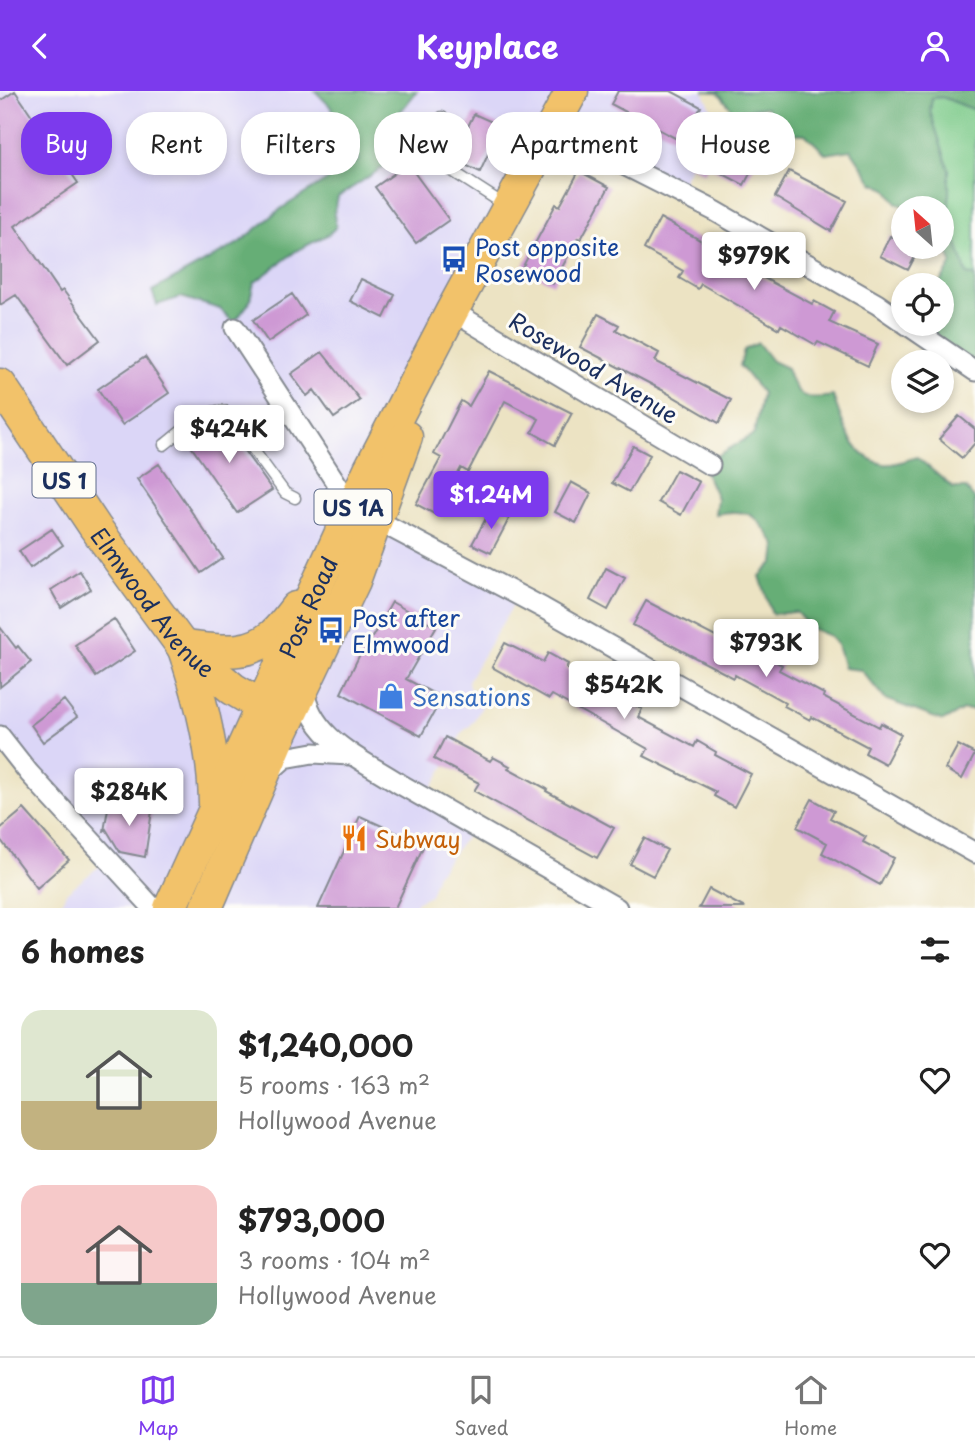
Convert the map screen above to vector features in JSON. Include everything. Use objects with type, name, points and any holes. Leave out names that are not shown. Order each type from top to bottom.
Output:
[{"type":"main road","name":"Post Road","points":[[560,112],[572,91]]},
{"type":"main road","name":"Post Road","points":[[206,908],[261,780],[274,714],[318,584],[364,513],[452,311],[526,175]]},
{"type":"main road","name":"Elmwood Avenue","points":[[5,407],[183,647],[233,689],[274,714]]},
{"type":"main road","name":"Post Road","points":[[170,908],[215,809],[274,714],[303,686],[354,581],[364,513]]},
{"type":"main road","points":[[215,809],[210,752],[196,684],[183,647],[239,652],[257,647],[275,634],[318,584]]},
{"type":"street","points":[[644,175],[715,211],[891,314]]},
{"type":"street","name":"Rosewood Avenue","points":[[452,311],[710,465]]},
{"type":"street","points":[[235,328],[364,513],[543,608],[975,853]]},
{"type":"street","points":[[923,336],[975,371]]},
{"type":"street","points":[[303,686],[306,705],[324,732],[351,755],[617,908]]},
{"type":"street","points":[[0,736],[29,773],[153,908]]},
{"type":"street","points":[[261,780],[285,758],[313,753],[351,755]]},
{"type":"lane","points":[[459,175],[509,207]]},
{"type":"lane","points":[[164,445],[198,419],[216,410],[225,411],[285,493],[295,498]]},
{"type":"shaded area","points":[[0,91],[315,91],[334,112],[241,112],[241,175],[336,175],[282,208],[239,243],[152,291],[220,309],[249,303],[254,283],[296,251],[329,234],[338,197],[355,175],[360,175],[360,169],[374,151],[374,175],[472,175],[472,112],[400,112],[417,91],[703,91],[713,112],[676,112],[676,175],[686,175],[679,189],[651,175],[662,175],[662,112],[486,112],[486,175],[526,175],[356,506],[516,600],[468,681],[469,688],[480,694],[483,705],[471,725],[462,732],[427,796],[474,827],[437,874],[430,895],[416,902],[415,908],[59,908],[66,893],[106,861],[0,736]]},
{"type":"green space","points":[[315,91],[417,91],[400,112],[374,112],[374,173],[338,197],[334,213],[336,227],[329,234],[296,251],[254,283],[249,303],[234,323],[220,309],[181,297],[157,305],[152,291],[239,243],[282,208],[335,175],[360,175],[360,112],[334,112]]},
{"type":"green space","points":[[703,91],[975,91],[975,110],[942,97],[932,98],[930,111],[949,170],[949,196],[892,196],[887,189],[873,183],[851,150],[826,154],[805,134],[795,133],[795,112],[770,112],[766,107],[733,111],[718,92]]},
{"type":"green space","points":[[943,97],[975,110],[975,277],[967,275],[954,235],[954,196],[949,196],[949,170],[930,112],[932,98]]},
{"type":"green space","points":[[954,235],[967,274],[975,277],[975,370],[954,355],[954,350],[948,350],[928,336],[954,336],[954,273],[946,273],[954,259]]},
{"type":"green space","points":[[758,343],[772,361],[787,368],[794,386],[802,395],[814,398],[833,396],[850,438],[864,455],[884,464],[917,457],[953,488],[966,488],[975,500],[975,710],[963,710],[943,721],[885,699],[861,670],[844,668],[837,645],[830,636],[810,628],[796,612],[772,614],[760,576],[774,562],[776,545],[752,516],[738,512],[715,514],[717,498],[700,460],[701,453],[717,456],[754,434],[762,393],[740,366],[744,350]]},
{"type":"building","points":[[15,91],[29,112],[21,112],[21,175],[73,175],[78,183],[15,226],[60,292],[63,290],[100,340],[67,365],[16,295],[0,305],[0,101]]},
{"type":"building","points":[[618,91],[671,91],[701,107],[698,112],[676,112],[676,139],[662,131],[662,112],[626,112],[611,104]]},
{"type":"building","points":[[474,114],[486,119],[486,159],[480,172],[472,168]]},
{"type":"building","points":[[795,174],[847,201],[831,231],[775,197],[787,175]]},
{"type":"building","points":[[392,175],[416,175],[449,220],[416,243],[375,187]]},
{"type":"building","points":[[577,175],[586,175],[609,187],[553,284],[522,268],[556,204],[560,206]]},
{"type":"building","points":[[725,175],[749,175],[744,185]]},
{"type":"building","points":[[660,218],[760,273],[758,275],[812,304],[814,301],[834,312],[829,322],[878,344],[868,366],[818,342],[816,345],[781,325],[779,329],[701,284],[698,289],[679,278],[683,271],[644,249]]},
{"type":"building","points":[[890,236],[891,259],[914,259],[908,270],[880,256]]},
{"type":"building","points":[[361,279],[395,295],[384,318],[350,301]]},
{"type":"building","points":[[292,294],[306,315],[268,342],[253,320]]},
{"type":"building","points":[[598,314],[619,325],[616,330],[659,353],[655,361],[731,400],[719,423],[580,347]]},
{"type":"building","points":[[322,352],[360,400],[334,418],[314,390],[307,396],[291,374]]},
{"type":"building","points":[[145,357],[169,393],[122,425],[98,389]]},
{"type":"building","points":[[489,371],[572,413],[555,445],[532,432],[539,419],[505,401],[468,472],[461,468],[436,515],[416,504],[441,458],[434,454],[461,401],[469,406]]},
{"type":"building","points":[[959,416],[975,429],[975,443],[962,458],[939,439]]},
{"type":"building","points":[[221,418],[272,490],[237,513],[186,439],[213,420]]},
{"type":"building","points":[[633,446],[650,455],[629,492],[612,483]]},
{"type":"building","points":[[159,464],[223,558],[201,573],[137,479]]},
{"type":"building","points":[[676,470],[699,482],[681,515],[658,502]]},
{"type":"building","points":[[571,482],[591,493],[576,523],[555,512]]},
{"type":"building","points":[[491,509],[509,519],[491,553],[472,544]]},
{"type":"building","points":[[52,529],[63,545],[30,568],[19,551]]},
{"type":"building","points":[[606,568],[625,578],[608,610],[590,600]]},
{"type":"building","points":[[80,571],[91,589],[61,608],[51,590]]},
{"type":"building","points":[[646,601],[727,643],[729,640],[761,657],[762,654],[782,665],[779,670],[824,694],[823,697],[879,727],[881,723],[901,734],[885,764],[865,753],[868,747],[812,717],[810,720],[784,706],[786,703],[735,675],[734,678],[633,625]]},
{"type":"building","points":[[392,602],[436,627],[406,679],[442,698],[421,736],[341,693],[360,654],[362,655]]},
{"type":"building","points":[[114,619],[135,651],[96,677],[75,645]]},
{"type":"building","points":[[0,627],[31,662],[0,687]]},
{"type":"building","points":[[505,643],[543,662],[548,653],[568,664],[566,668],[642,709],[638,717],[694,747],[697,741],[716,752],[715,755],[751,774],[734,807],[714,796],[716,792],[644,756],[648,749],[552,695],[549,699],[492,667]]},
{"type":"building","points":[[64,700],[77,717],[43,742],[31,725]]},
{"type":"building","points":[[445,737],[490,761],[493,757],[510,766],[508,768],[547,789],[546,791],[614,828],[597,858],[474,791],[479,783],[434,759]]},
{"type":"building","points":[[958,745],[975,754],[962,779],[945,769]]},
{"type":"building","points":[[812,799],[834,811],[830,818],[866,837],[863,842],[894,858],[880,885],[822,853],[827,843],[797,827]]},
{"type":"building","points":[[109,803],[152,811],[145,857],[120,852],[106,829],[104,831]]},
{"type":"building","points":[[24,809],[69,860],[37,888],[0,839],[0,829]]},
{"type":"building","points":[[360,816],[424,845],[395,908],[318,908]]},
{"type":"building","points":[[644,838],[667,850],[653,876],[630,864]]},
{"type":"building","points":[[709,889],[745,908],[699,908]]},
{"type":"place","name":"Post opposite Rosewood","points":[[454,259]]},
{"type":"place","name":"Post after Elmwood","points":[[331,630]]},
{"type":"place","name":"Sensations","points":[[391,696]]},
{"type":"place","name":"Subway","points":[[354,838]]}]
